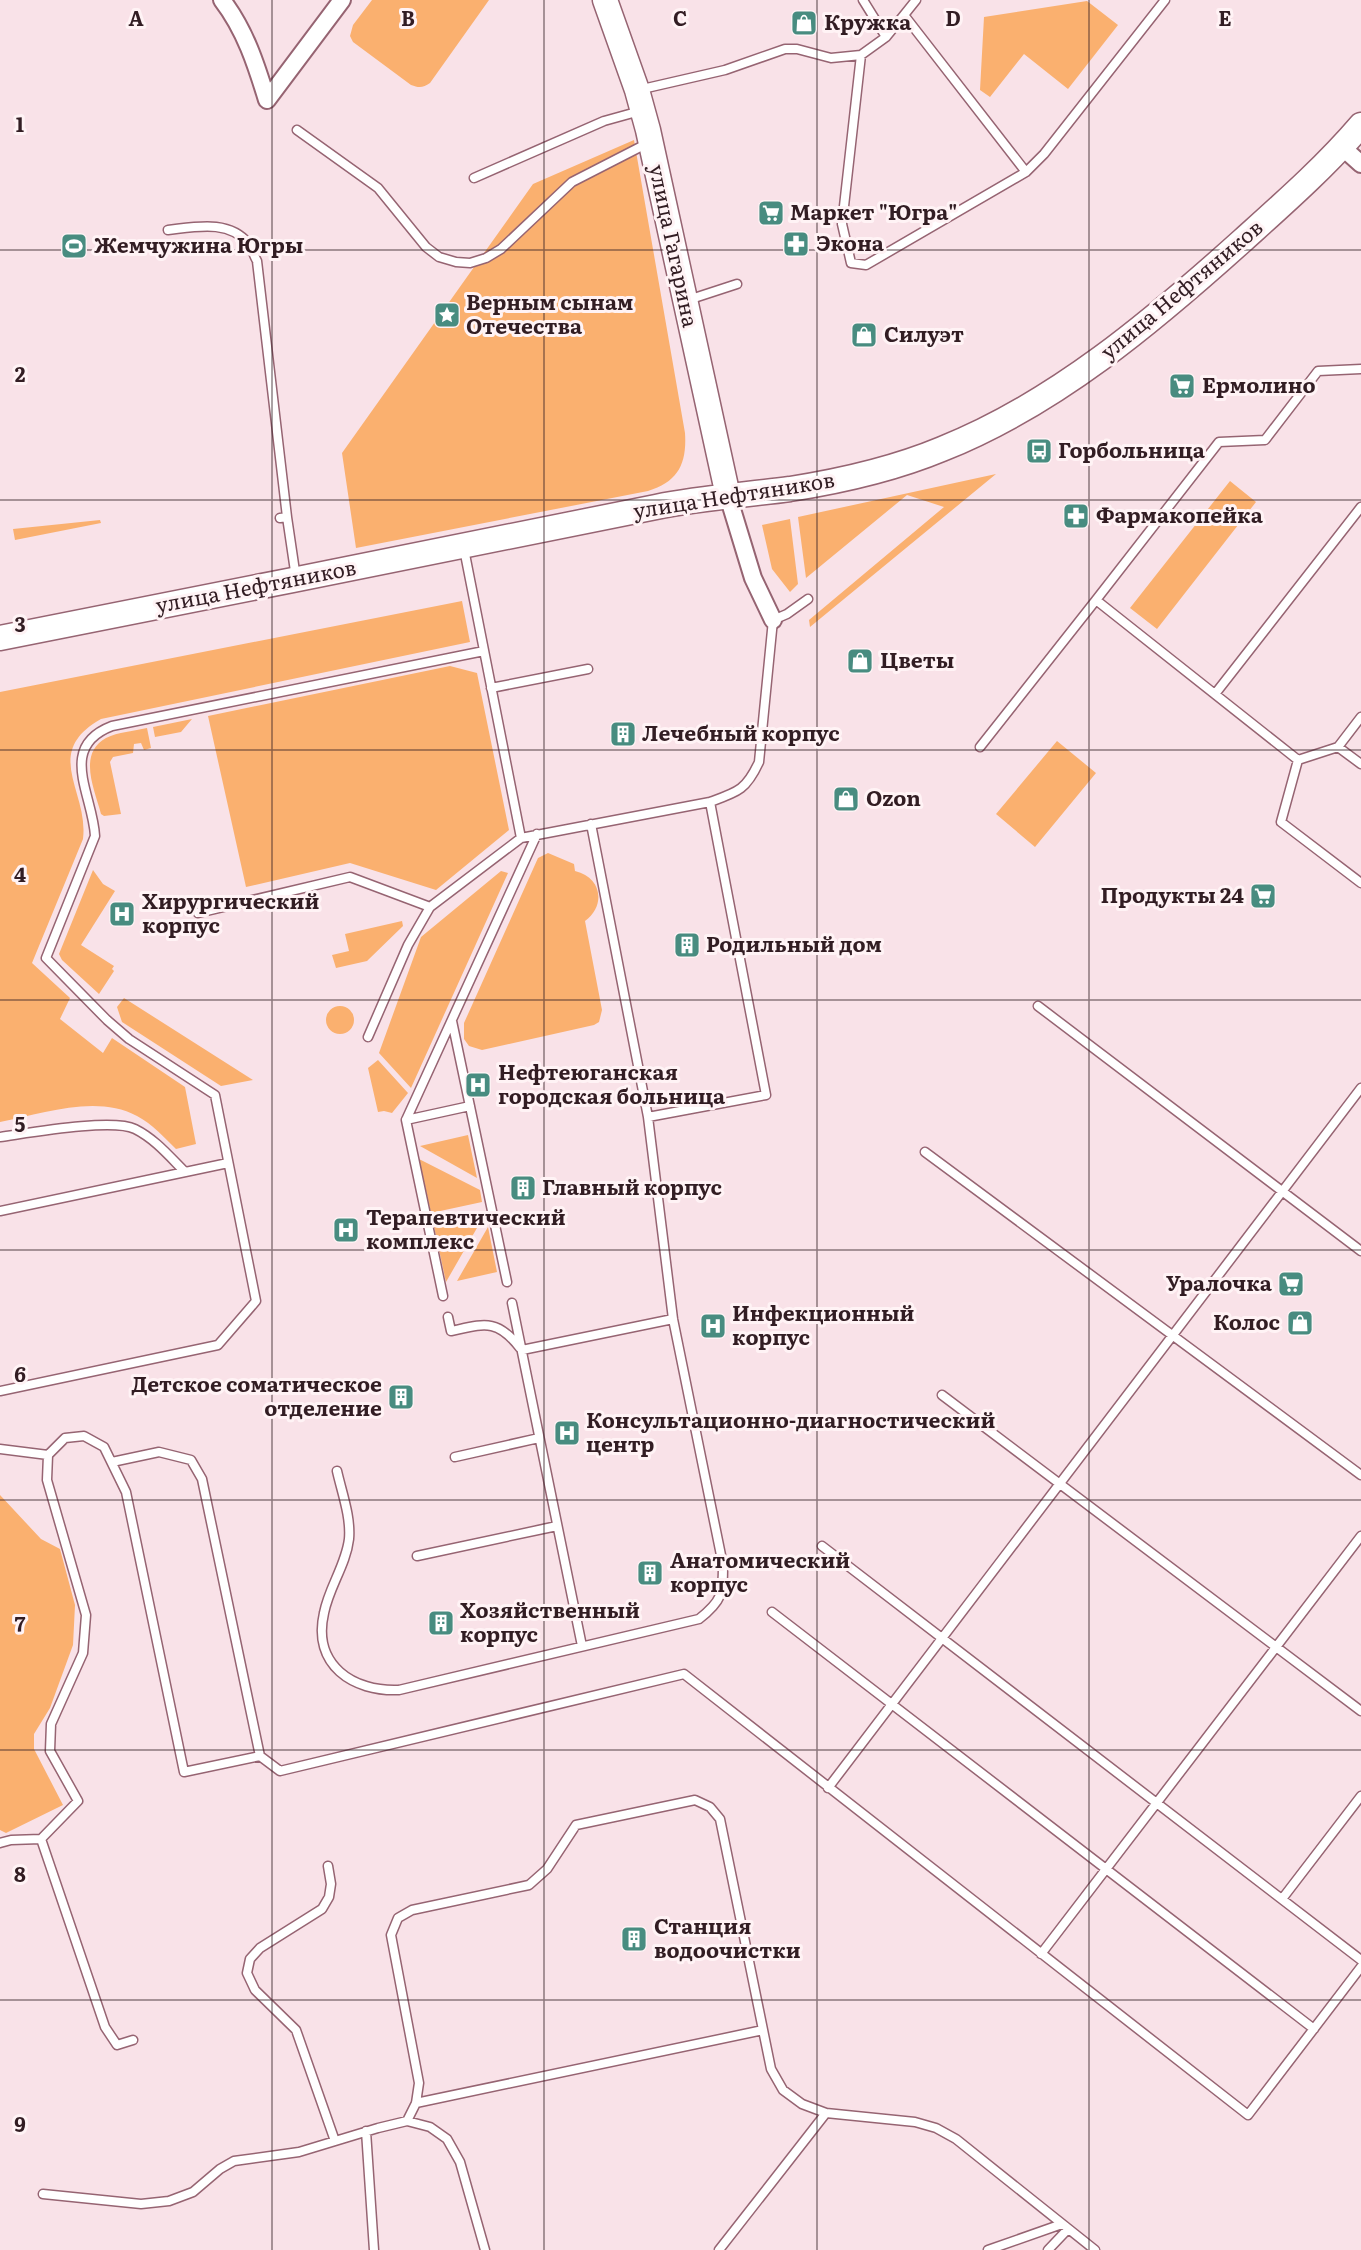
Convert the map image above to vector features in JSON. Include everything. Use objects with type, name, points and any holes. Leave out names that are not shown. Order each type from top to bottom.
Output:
[{"type":"main road","name":"улица Гагарина","points":[[605,0],[640,101],[650,141],[728,496]]},
{"type":"main road","name":"улица Нефтяников","points":[[0,638],[665,505],[833,481],[942,449],[981,432],[1088,368],[1163,313],[1317,174],[1361,125]]},
{"type":"street","points":[[222,0],[233,15],[252,52],[267,100],[342,0]]},
{"type":"street","points":[[1342,147],[1361,164]]},
{"type":"street","points":[[728,496],[753,578],[773,620]]},
{"type":"lane","points":[[863,0],[886,38]]},
{"type":"lane","points":[[474,178],[604,121],[640,101],[785,49],[797,49],[831,58],[861,55],[886,38],[916,0]]},
{"type":"lane","points":[[861,55],[842,224],[851,263],[866,265],[1026,172],[1044,154],[1165,0]]},
{"type":"lane","points":[[904,15],[1026,172]]},
{"type":"lane","points":[[297,130],[378,188],[426,247],[440,257],[470,263],[486,258],[501,249],[572,182],[650,141]]},
{"type":"lane","points":[[168,230],[215,226],[234,231],[249,244],[257,261],[284,518],[297,579]]},
{"type":"lane","points":[[685,301],[737,284]]},
{"type":"lane","points":[[980,747],[1219,442],[1265,440],[1318,371],[1361,369]]},
{"type":"lane","points":[[1215,694],[1361,507]]},
{"type":"lane","points":[[463,545],[521,838]]},
{"type":"lane","points":[[368,1037],[408,945],[430,907],[521,838],[710,802],[734,794],[751,780],[759,762],[773,620],[808,599]]},
{"type":"lane","points":[[1096,600],[1298,760]]},
{"type":"lane","points":[[0,1391],[218,1345],[256,1301],[215,1095],[129,1039],[46,958],[94,836],[94,823],[80,766],[82,751],[88,740],[98,731],[112,726],[484,651]]},
{"type":"lane","points":[[491,688],[588,669]]},
{"type":"lane","points":[[1298,760],[1338,747],[1361,717]]},
{"type":"lane","points":[[1338,747],[1361,764]]},
{"type":"lane","points":[[1298,760],[1281,822],[1361,883]]},
{"type":"lane","points":[[648,1117],[766,1095],[710,802]]},
{"type":"lane","points":[[337,1471],[348,1518],[349,1536],[347,1551],[328,1598],[322,1629],[331,1662],[344,1677],[362,1686],[383,1691],[399,1690],[699,1619],[715,1607],[723,1589],[723,1565],[673,1319],[648,1117],[591,824]]},
{"type":"lane","points":[[443,1296],[406,1120],[537,834]]},
{"type":"lane","points":[[198,913],[350,877],[430,907]]},
{"type":"lane","points":[[1038,1006],[1361,1251]]},
{"type":"lane","points":[[452,1021],[507,1282]]},
{"type":"lane","points":[[828,1788],[1361,1088]]},
{"type":"lane","points":[[406,1120],[470,1106]]},
{"type":"lane","points":[[0,1137],[108,1124],[133,1128],[154,1141],[185,1172]]},
{"type":"lane","points":[[925,1152],[1361,1475]]},
{"type":"lane","points":[[0,1210],[228,1163]]},
{"type":"lane","points":[[512,1303],[582,1646]]},
{"type":"lane","points":[[448,1317],[451,1331],[485,1324],[508,1333],[522,1350]]},
{"type":"lane","points":[[522,1350],[673,1319]]},
{"type":"lane","points":[[942,1395],[1361,1711]]},
{"type":"lane","points":[[0,1843],[11,1840],[41,1839],[78,1801],[50,1751],[51,1724],[83,1653],[86,1615],[47,1480],[48,1455],[65,1438],[84,1436],[104,1447],[126,1492],[184,1772],[260,1756]]},
{"type":"lane","points":[[455,1456],[539,1438]]},
{"type":"lane","points":[[0,1449],[48,1455]]},
{"type":"lane","points":[[112,1461],[159,1452],[191,1460],[202,1479],[260,1756],[280,1771],[684,1674],[1248,2115],[1361,1967]]},
{"type":"lane","points":[[417,1556],[557,1526]]},
{"type":"lane","points":[[1041,1954],[1361,1536]]},
{"type":"lane","points":[[822,1546],[1361,1960]]},
{"type":"lane","points":[[772,1612],[1314,2029]]},
{"type":"lane","points":[[1282,1899],[1361,1796]]},
{"type":"lane","points":[[407,2121],[416,2103],[419,2084],[391,1935],[398,1918],[412,1910],[529,1885],[547,1869],[576,1825],[695,1800],[710,1807],[720,1819],[771,2069],[783,2090],[802,2104],[826,2113],[915,2122],[936,2128],[956,2139],[1095,2250]]},
{"type":"lane","points":[[41,1839],[105,2027],[117,2045],[133,2040]]},
{"type":"lane","points":[[328,1866],[330,1891],[322,1909],[260,1948],[250,1959],[247,1973],[255,1990],[296,2030],[335,2141]]},
{"type":"lane","points":[[416,2103],[763,2030]]},
{"type":"lane","points":[[719,2250],[826,2113]]},
{"type":"lane","points":[[43,2194],[141,2204],[169,2201],[193,2192],[220,2169],[234,2161],[299,2152],[407,2121],[430,2127],[447,2139],[460,2162],[485,2250]]},
{"type":"lane","points":[[366,2131],[374,2250]]},
{"type":"lane","points":[[987,2250],[1065,2226]]},
{"type":"lane","points":[[1048,2250],[1065,2226]]},
{"type":"shaded area","points":[[372,0],[489,0],[430,83],[419,87],[411,85],[353,42],[350,36],[353,25]]},
{"type":"shaded area","points":[[1087,1],[1118,25],[1068,89],[1024,54],[990,97],[980,90],[984,17]]},
{"type":"shaded area","points":[[634,140],[685,433],[684,454],[678,470],[667,482],[648,491],[356,548],[342,453],[533,184]]},
{"type":"shaded area","points":[[996,474],[810,627],[809,620],[944,507],[907,495],[806,578],[798,517]]},
{"type":"shaded area","points":[[1230,481],[1256,502],[1157,629],[1130,608]]},
{"type":"shaded area","points":[[790,519],[798,584],[790,592],[772,569],[762,525]]},
{"type":"shaded area","points":[[100,520],[101,523],[15,540],[13,529]]},
{"type":"shaded area","points":[[462,601],[470,642],[101,719],[83,732],[74,745],[71,759],[72,774],[83,821],[83,839],[32,963],[70,998],[60,1019],[103,1053],[112,1038],[185,1087],[196,1144],[176,1149],[158,1131],[137,1116],[104,1107],[69,1108],[0,1122],[0,692]]},
{"type":"shaded area","points":[[450,666],[477,673],[509,830],[436,890],[350,863],[246,887],[208,716]]},
{"type":"shaded area","points":[[192,719],[181,732],[155,737],[153,727]]},
{"type":"shaded area","points":[[147,728],[151,748],[144,750],[141,743],[134,744],[133,753],[113,757],[110,762],[121,814],[104,816],[101,814],[92,784],[90,763],[92,753],[97,745],[106,738]]},
{"type":"shaded area","points":[[1057,741],[1096,773],[1035,847],[996,814]]},
{"type":"shaded area","points":[[548,853],[574,864],[575,871],[591,879],[596,886],[598,900],[596,908],[585,921],[602,1010],[599,1022],[482,1050],[469,1046],[464,1039],[464,1023],[538,858]]},
{"type":"shaded area","points":[[93,870],[103,884],[115,891],[81,945],[114,966],[112,969],[114,971],[99,994],[62,960],[59,954]]},
{"type":"shaded area","points":[[501,871],[508,873],[411,1088],[379,1053],[421,937]]},
{"type":"shaded area","points":[[402,921],[403,926],[367,961],[336,968],[332,955],[349,951],[345,934]]},
{"type":"shaded area","points":[[124,998],[253,1080],[221,1086],[122,1022],[117,1007]]},
{"type":"shaded area","points":[[340,1006],[350,1010],[354,1020],[350,1030],[340,1034],[330,1030],[326,1020],[330,1010]]},
{"type":"shaded area","points":[[378,1060],[408,1093],[392,1113],[378,1112],[368,1068]]},
{"type":"shaded area","points":[[468,1135],[477,1178],[420,1146]]},
{"type":"shaded area","points":[[419,1159],[480,1190],[482,1202],[431,1213]]},
{"type":"shaded area","points":[[484,1212],[485,1214],[446,1282],[433,1222]]},
{"type":"shaded area","points":[[488,1227],[497,1272],[457,1281]]},
{"type":"shaded area","points":[[0,1495],[41,1539],[60,1549],[75,1605],[73,1645],[50,1708],[34,1734],[34,1749],[63,1805],[6,1833],[0,1830]]},
{"type":"place","name":"Кружка","points":[[804,23]]},
{"type":"place","name":"Маркет \"Югра\"","points":[[771,213]]},
{"type":"place","name":"Экона","points":[[796,244]]},
{"type":"place","name":"Жемчужина Югры","points":[[74,246]]},
{"type":"place","name":"Верным сынам Отечества","points":[[447,315]]},
{"type":"place","name":"Силуэт","points":[[864,335]]},
{"type":"place","name":"Ермолино","points":[[1182,386]]},
{"type":"place","name":"Горбольница","points":[[1039,451]]},
{"type":"place","name":"Фармакопейка","points":[[1076,516]]},
{"type":"place","name":"Цветы","points":[[860,661]]},
{"type":"place","name":"Лечебный корпус","points":[[623,734]]},
{"type":"place","name":"Ozon","points":[[846,799]]},
{"type":"place","name":"Продукты 24","points":[[1263,896]]},
{"type":"place","name":"Хирургический корпус","points":[[122,914]]},
{"type":"place","name":"Родильный дом","points":[[687,945]]},
{"type":"place","name":"Нефтеюганская городская больница","points":[[478,1085]]},
{"type":"place","name":"Главный корпус","points":[[523,1188]]},
{"type":"place","name":"Терапевтический комплекс","points":[[346,1230]]},
{"type":"place","name":"Уралочка","points":[[1291,1284]]},
{"type":"place","name":"Колос","points":[[1300,1323]]},
{"type":"place","name":"Инфекционный корпус","points":[[713,1326]]},
{"type":"place","name":"Детское соматическое отделение","points":[[401,1397]]},
{"type":"place","name":"Консультационно-диагностический центр","points":[[567,1433]]},
{"type":"place","name":"Анатомический корпус","points":[[650,1573]]},
{"type":"place","name":"Хозяйственный корпус","points":[[441,1623]]},
{"type":"place","name":"Станция водоочистки","points":[[634,1939]]}]
